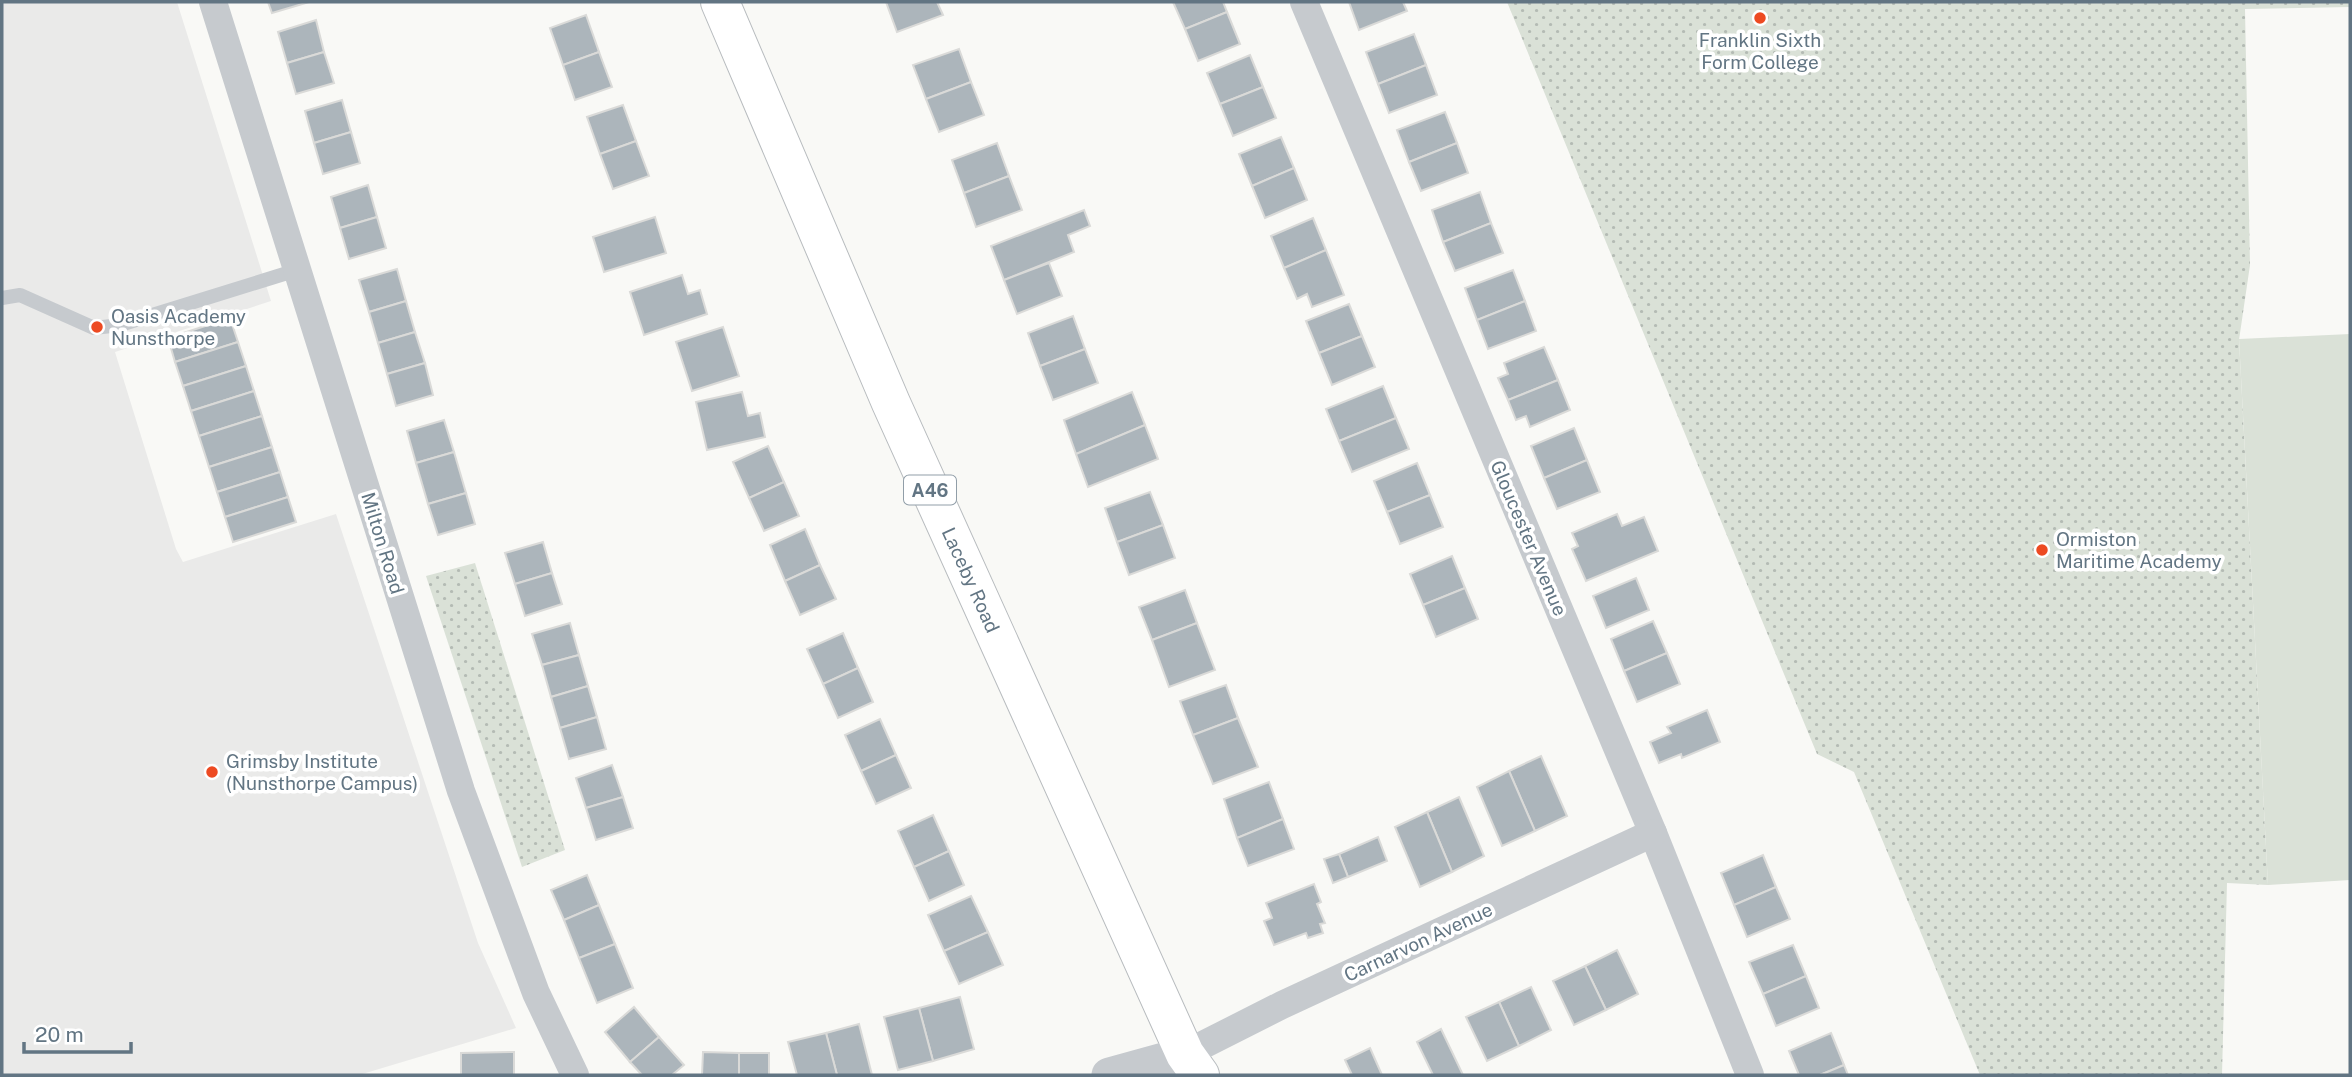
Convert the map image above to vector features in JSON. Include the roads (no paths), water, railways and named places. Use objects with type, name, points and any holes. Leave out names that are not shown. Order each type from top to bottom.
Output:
[{"type":"highway","name":"Laceby Road","points":[[720,2],[891,403],[1193,1065]]},
{"type":"street","name":"Milton Road","points":[[213,2],[461,791],[536,993],[575,1075]]},
{"type":"street","name":"Gloucester Avenue","points":[[1304,2],[1653,833],[1750,1075]]},
{"type":"street","name":"Carnarvon Avenue","points":[[1193,1065],[1282,1005],[1653,833]]},
{"type":"street","points":[[1109,1075],[1193,1065]]},
{"type":"lane","points":[[2,298],[20,295],[94,328],[120,326],[297,270]]},
{"type":"place","name":"Franklin Sixth Form College","points":[[1760,18]]},
{"type":"place","name":"Oasis Academy Nunsthorpe","points":[[97,327]]},
{"type":"place","name":"Ormiston Maritime Academy","points":[[2042,550]]},
{"type":"place","name":"Grimsby Institute (Nunsthorpe Campus)","points":[[212,772]]}]
